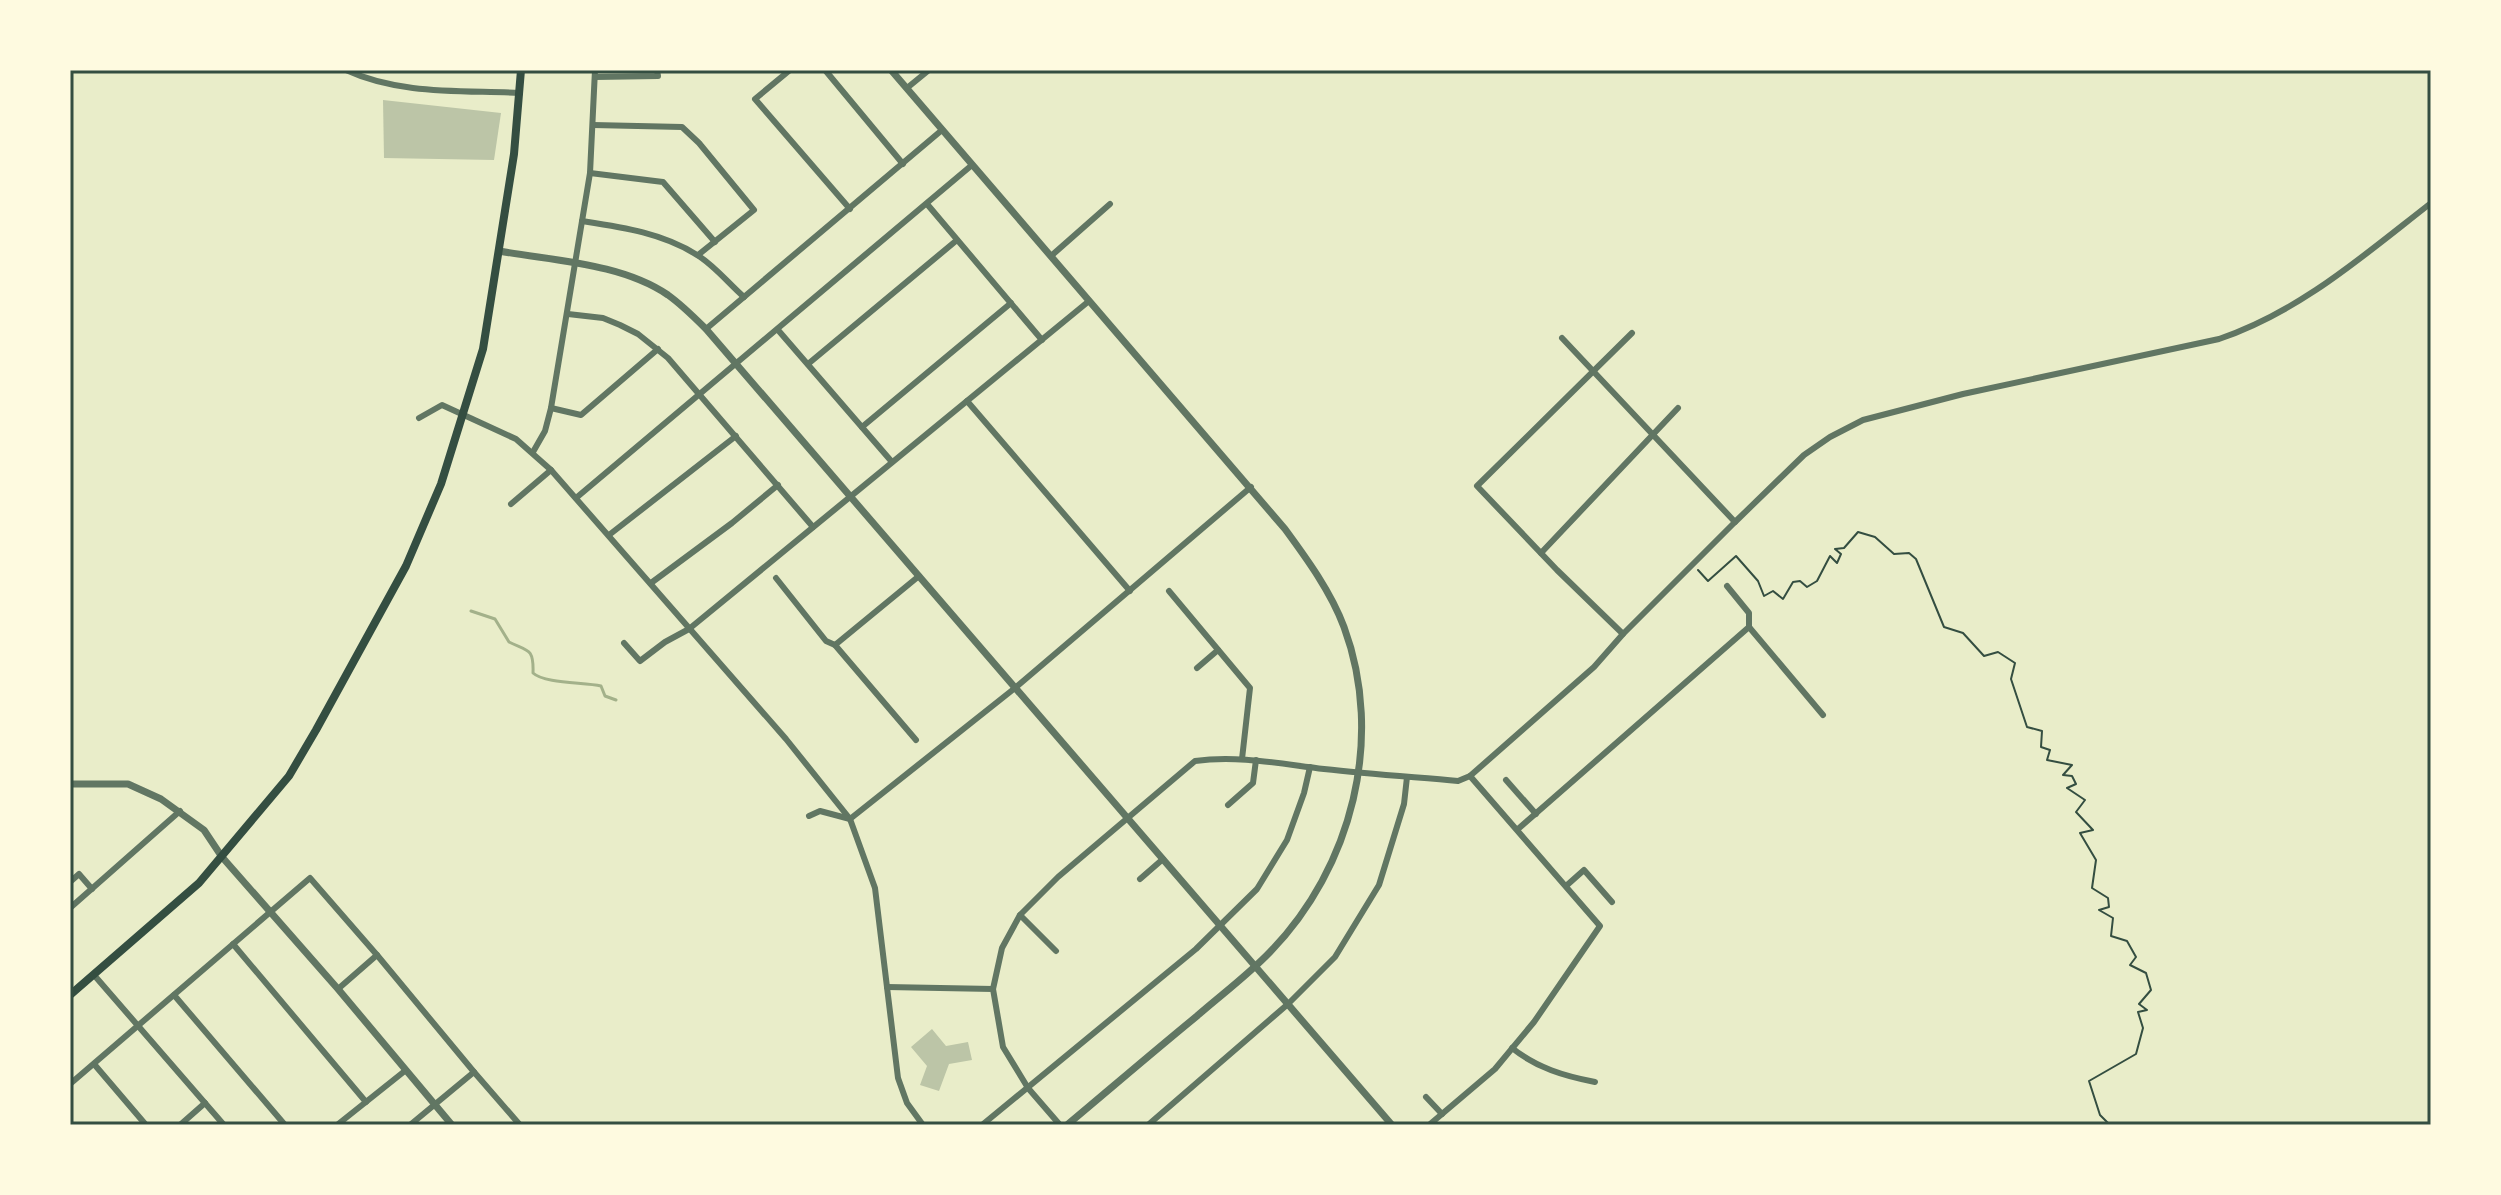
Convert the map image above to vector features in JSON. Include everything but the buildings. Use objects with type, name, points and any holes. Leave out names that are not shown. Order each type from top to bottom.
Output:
[{"type":"main road","points":[[70,995],[166,914],[222,857],[289,776],[406,566],[441,484],[483,349],[522,93],[521,70]]},
{"type":"street","points":[[346,70],[369,80],[405,88],[522,93]]},
{"type":"street","points":[[533,452],[545,431],[551,408],[568,314],[590,173],[595,74],[658,76],[657,70]]},
{"type":"street","points":[[790,70],[755,99],[850,209]]},
{"type":"street","points":[[825,70],[903,164]]},
{"type":"street","points":[[891,70],[1251,487],[1305,556],[1343,624],[1363,705],[1360,773],[1347,823],[1330,870],[1304,911],[1270,953],[1067,1125]]},
{"type":"street","points":[[907,88],[929,70]]},
{"type":"street","points":[[593,125],[682,127],[754,210],[698,255]]},
{"type":"street","points":[[706,329],[942,130]]},
{"type":"street","points":[[576,498],[972,165]]},
{"type":"street","points":[[590,173],[663,182],[715,242]]},
{"type":"street","points":[[1060,1125],[1028,1088],[1003,1047],[993,989],[1002,948],[1020,915],[1058,877],[1195,761],[1216,758],[1256,760],[1458,781],[1470,776],[1594,667],[1735,522],[1804,455],[1830,437],[1863,420],[1963,394],[2219,339],[2249,329],[2319,290],[2431,203]]},
{"type":"street","points":[[927,204],[1042,340]]},
{"type":"street","points":[[1051,256],[1110,204]]},
{"type":"street","points":[[582,221],[627,228],[698,255],[744,297]]},
{"type":"street","points":[[808,364],[957,240]]},
{"type":"street","points":[[499,251],[618,273],[643,281],[668,295],[706,329],[1392,1125]]},
{"type":"street","points":[[624,643],[640,661],[689,629],[1089,301]]},
{"type":"street","points":[[862,427],[1011,303]]},
{"type":"street","points":[[568,314],[603,318],[638,334],[658,349],[813,527]]},
{"type":"street","points":[[778,330],[892,462]]},
{"type":"street","points":[[1623,634],[1477,486],[1632,333]]},
{"type":"street","points":[[1562,338],[1735,522]]},
{"type":"street","points":[[551,408],[581,415],[658,349]]},
{"type":"street","points":[[967,401],[1130,591]]},
{"type":"street","points":[[419,418],[442,405],[516,439],[533,452],[786,739],[850,819],[875,888],[898,1078],[907,1103],[923,1125]]},
{"type":"street","points":[[1541,553],[1678,408]]},
{"type":"street","points":[[609,535],[736,436]]},
{"type":"street","points":[[511,504],[551,470]]},
{"type":"street","points":[[651,583],[778,485]]},
{"type":"street","points":[[850,819],[1015,688],[1251,487]]},
{"type":"street","points":[[835,645],[919,576]]},
{"type":"street","points":[[776,578],[826,641],[835,645],[916,740]]},
{"type":"street","points":[[1727,586],[1749,613],[1749,627],[1823,715]]},
{"type":"street","points":[[1169,591],[1250,688],[1242,759]]},
{"type":"street","points":[[1518,829],[1749,627]]},
{"type":"street","points":[[1197,668],[1218,650]]},
{"type":"street","points":[[1228,805],[1253,783],[1256,760]]},
{"type":"street","points":[[982,1125],[1221,926],[1257,889],[1287,840],[1310,767]]},
{"type":"street","points":[[1429,1125],[1495,1069],[1534,1022],[1600,926],[1470,776]]},
{"type":"street","points":[[1148,1125],[1288,1004],[1335,957],[1379,885],[1404,804],[1407,777]]},
{"type":"street","points":[[1506,780],[1536,814]]},
{"type":"street","points":[[70,784],[128,784],[161,799],[204,830],[222,857],[452,1125]]},
{"type":"street","points":[[70,908],[180,811]]},
{"type":"street","points":[[809,816],[820,811],[850,819]]},
{"type":"street","points":[[1140,879],[1163,859]]},
{"type":"street","points":[[1566,886],[1584,870],[1612,902]]},
{"type":"street","points":[[70,882],[79,874],[92,889]]},
{"type":"street","points":[[70,1084],[310,878],[520,1125]]},
{"type":"street","points":[[1020,915],[1056,951]]},
{"type":"street","points":[[233,944],[366,1102]]},
{"type":"street","points":[[338,989],[377,955]]},
{"type":"street","points":[[94,975],[224,1125]]},
{"type":"street","points":[[887,987],[993,989]]},
{"type":"street","points":[[174,995],[285,1125]]},
{"type":"street","points":[[1512,1048],[1529,1062],[1555,1073],[1595,1082]]},
{"type":"street","points":[[94,1064],[146,1125]]},
{"type":"street","points":[[337,1125],[406,1070]]},
{"type":"street","points":[[410,1125],[474,1072]]},
{"type":"street","points":[[1426,1097],[1442,1114]]},
{"type":"street","points":[[180,1125],[205,1103]]},
{"type":"path","points":[[1692,565],[1708,581],[1736,556],[1758,581],[1764,596],[1773,591],[1783,599],[1793,582],[1800,581],[1807,587],[1817,581],[1830,556],[1837,563],[1841,554],[1835,549],[1844,548],[1858,532],[1875,537],[1894,554],[1909,553],[1916,559],[1944,627],[1963,633],[1984,656],[1998,652],[2015,663],[2011,679],[2027,727],[2042,731],[2041,747],[2050,750],[2047,760],[2072,765],[2063,775],[2072,776],[2076,784],[2067,788],[2085,800],[2076,812],[2093,830],[2080,833],[2096,860],[2092,888],[2108,898],[2109,907],[2099,910],[2113,918],[2111,936],[2127,941],[2136,957],[2130,965],[2146,973],[2151,990],[2139,1004],[2147,1010],[2138,1012],[2143,1028],[2136,1054],[2089,1081],[2100,1115],[2110,1125]]},
{"type":"waterway","points":[[471,611],[495,619],[509,642],[531,654],[533,673],[539,677],[601,686],[605,696],[616,700]]}]
